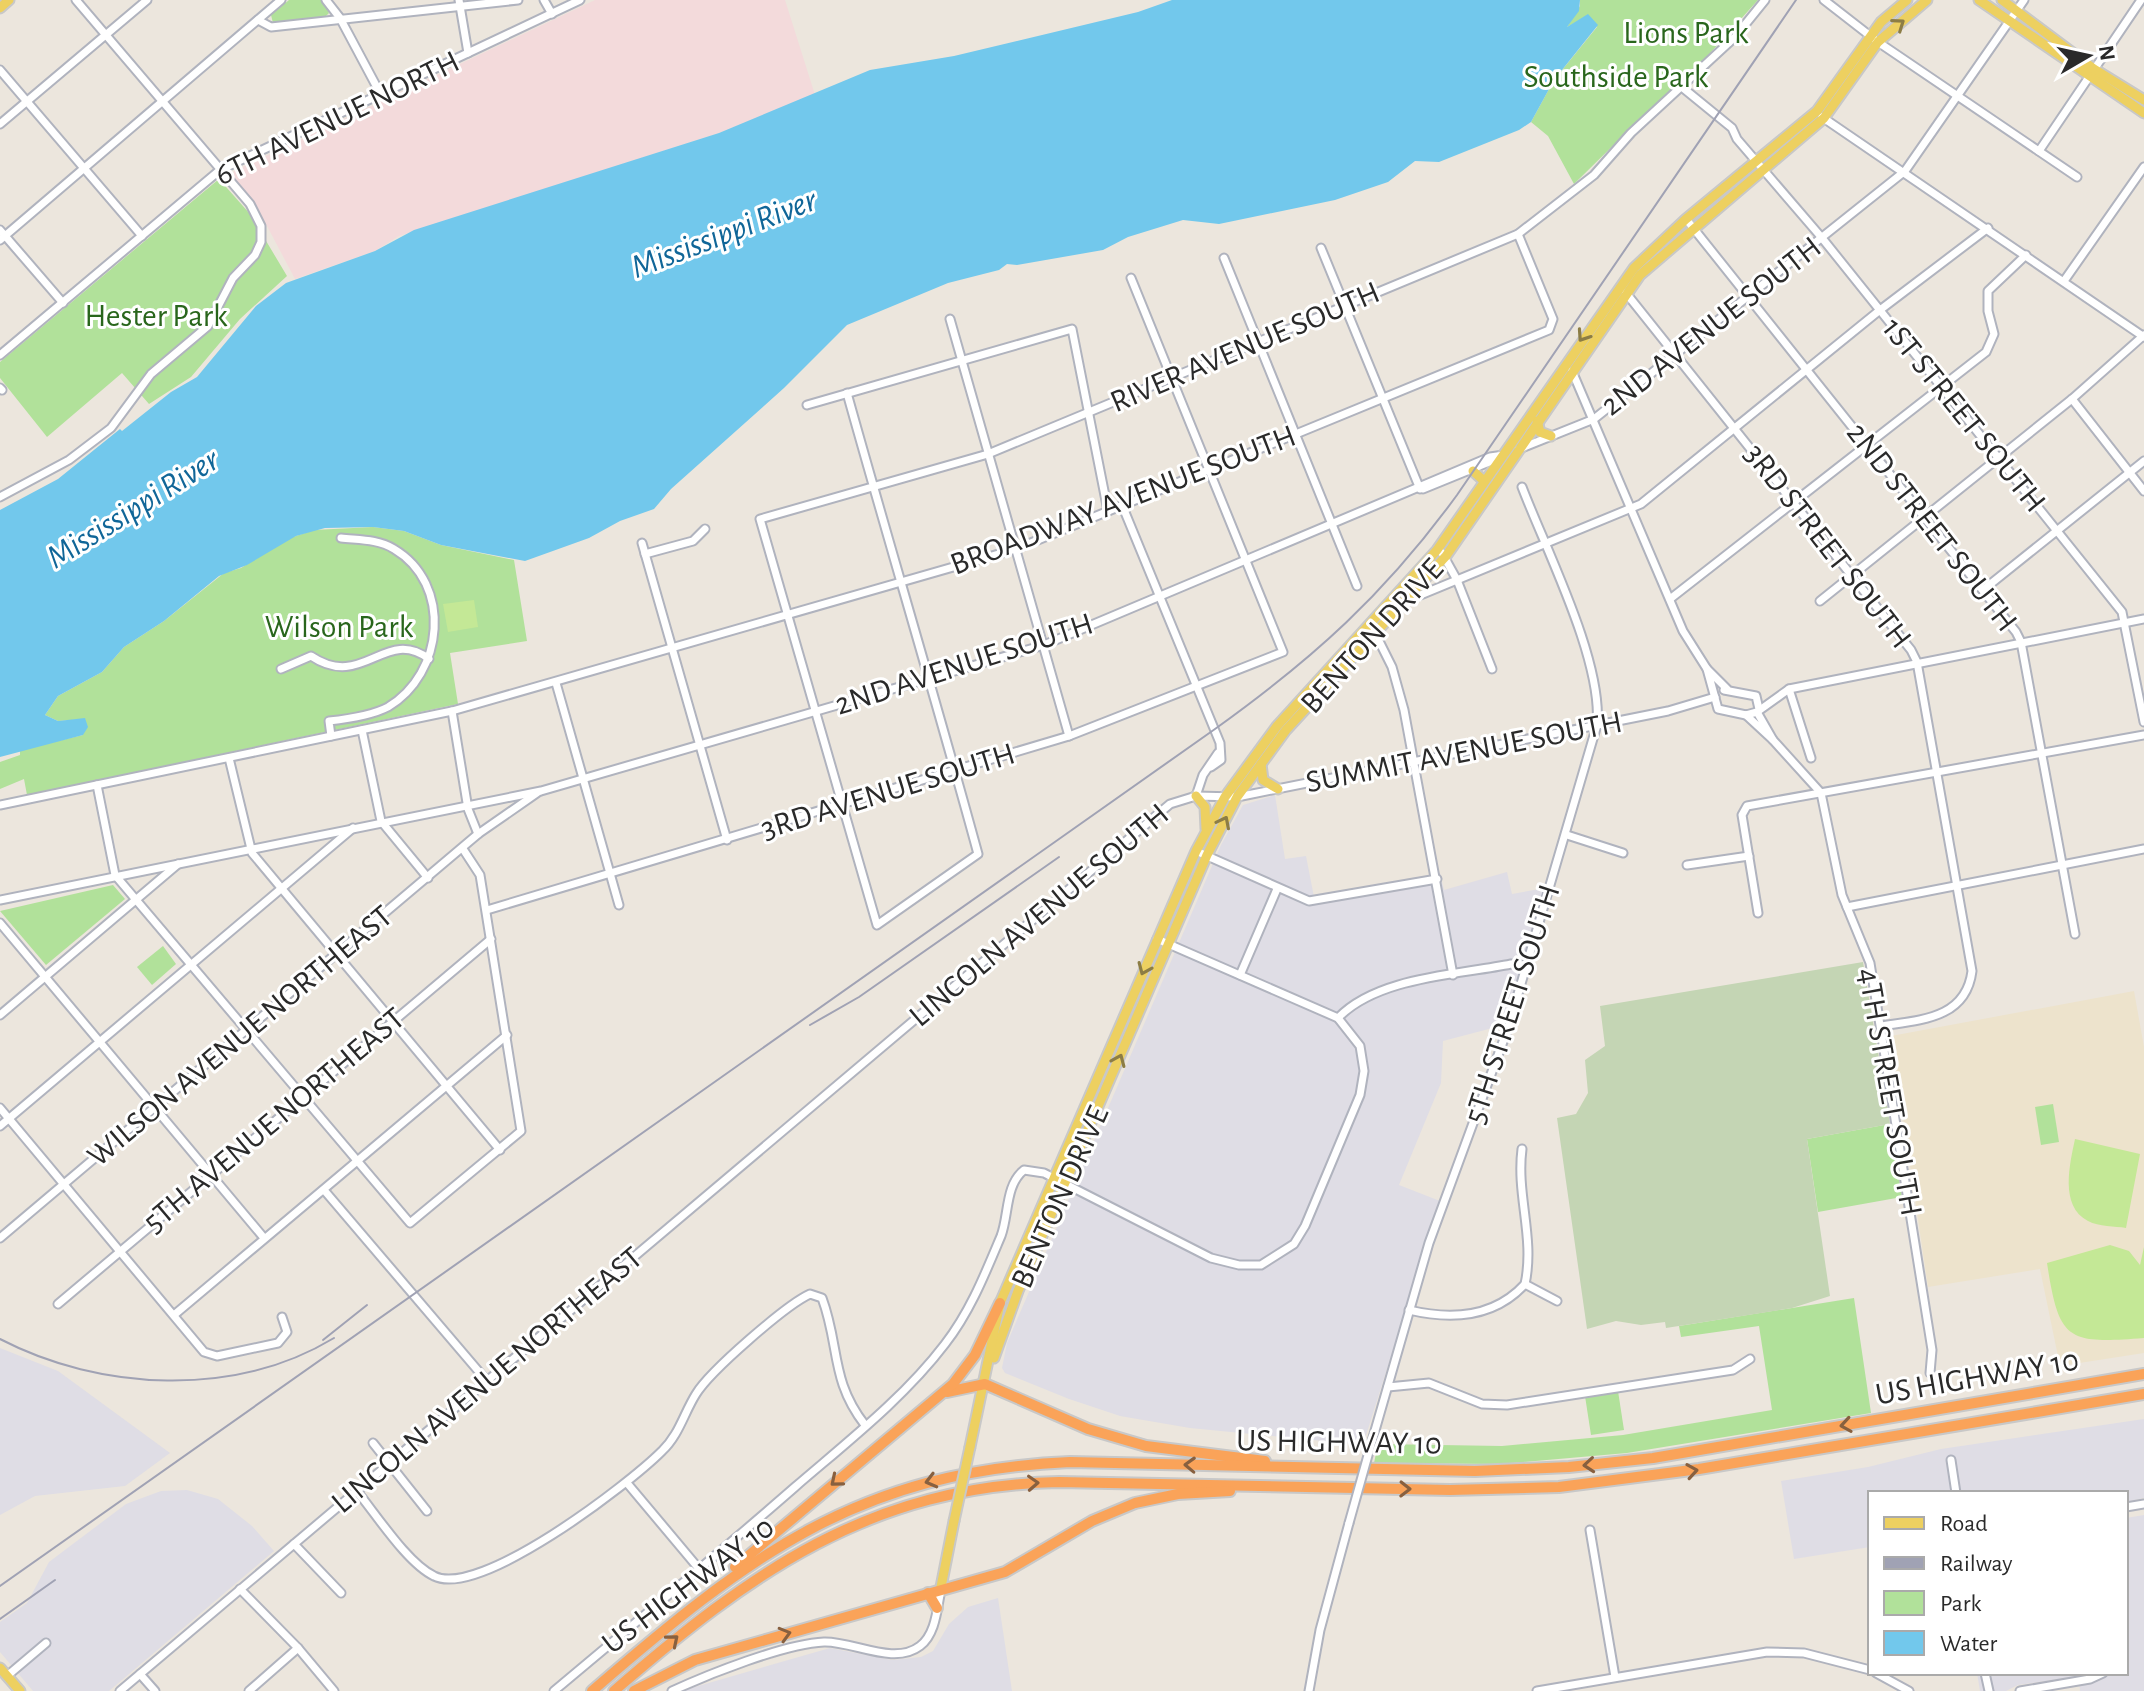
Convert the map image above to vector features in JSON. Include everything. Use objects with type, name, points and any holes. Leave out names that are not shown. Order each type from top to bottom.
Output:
[{"type":"highway","points":[[680,1616],[953,1384],[975,1355],[1000,1303]]},
{"type":"highway","name":"US HIGHWAY 10","points":[[592,1691],[680,1616],[756,1559],[812,1527],[890,1494],[951,1476],[1015,1466],[1070,1462],[1475,1471],[1604,1464],[2144,1374]]},
{"type":"highway","points":[[936,1398],[956,1388],[985,1384],[1088,1429],[1146,1446],[1335,1469]]},
{"type":"highway","points":[[614,1691],[704,1614],[763,1572],[822,1540],[910,1505],[972,1490],[1038,1483],[1510,1489],[1626,1480],[2144,1394]]},
{"type":"highway","points":[[634,1691],[695,1660],[941,1587],[1005,1572],[1092,1521],[1145,1501],[1197,1493],[1321,1488]]},
{"type":"highway","points":[[928,1593],[937,1608]]},
{"type":"main road","points":[[0,8],[9,0]]},
{"type":"main road","name":"BENTON DRIVE","points":[[941,1587],[1000,1303],[1196,851],[1225,797],[1277,726],[1406,601],[1446,556],[1572,371],[1623,290],[1820,114],[1907,0]]},
{"type":"main road","name":"BENTON DRIVE","points":[[1875,38],[1927,0]]},
{"type":"main road","points":[[1979,0],[2092,74],[2144,100]]},
{"type":"main road","points":[[2002,0],[2144,113]]},
{"type":"main road","name":"BENTON DRIVE","points":[[985,1384],[1018,1291],[1207,855],[1237,797],[1286,730],[1374,629],[1437,550],[1649,252],[1686,219],[1760,166]]},
{"type":"main road","points":[[1537,421],[1540,432],[1551,436]]},
{"type":"main road","points":[[1473,471],[1484,481]]},
{"type":"main road","points":[[1261,764],[1263,780],[1278,789]]},
{"type":"main road","points":[[1196,796],[1205,807],[1205,834]]},
{"type":"main road","points":[[3,1672],[20,1691]]},
{"type":"street","points":[[0,497],[69,460],[111,428],[151,374],[208,326],[233,278],[255,255],[261,242],[261,226],[250,204],[76,0]]},
{"type":"street","points":[[0,124],[147,0]]},
{"type":"street","points":[[63,303],[2,235],[85,169],[281,0]]},
{"type":"street","points":[[326,0],[340,18],[380,93]]},
{"type":"street","points":[[258,20],[271,27],[459,3],[518,0]]},
{"type":"street","points":[[544,0],[552,14]]},
{"type":"street","name":"6TH AVENUE NORTH","points":[[0,355],[220,170],[580,0]]},
{"type":"street","name":"RIVER AVENUE SOUTH","points":[[787,616],[760,519],[988,454],[1518,234],[1594,175],[1631,133],[1735,37],[1765,0]]},
{"type":"street","points":[[1824,0],[1957,96],[2077,177]]},
{"type":"street","name":"2ND AVENUE SOUTH","points":[[1420,489],[1473,471],[1594,419],[1905,171],[2024,0]]},
{"type":"street","points":[[2039,151],[2141,0]]},
{"type":"street","points":[[459,3],[468,53]]},
{"type":"street","points":[[0,70],[142,236]]},
{"type":"street","name":"1ST STREET SOUTH","points":[[1683,88],[1704,114],[1735,132],[2127,622],[2144,722]]},
{"type":"street","points":[[1820,114],[2144,336],[2072,399],[1820,601]]},
{"type":"street","points":[[2064,281],[2144,167]]},
{"type":"street","name":"2ND STREET SOUTH","points":[[1686,219],[1810,370],[2021,642],[2075,934]]},
{"type":"street","points":[[1406,601],[1641,504],[1810,370],[1880,310],[1988,228]]},
{"type":"street","name":"BROADWAY AVENUE SOUTH","points":[[0,805],[452,711],[1016,549],[1553,326],[1518,234]]},
{"type":"street","points":[[1321,248],[1420,489]]},
{"type":"street","points":[[1670,599],[1986,352],[1994,334],[1988,311],[1988,291],[2026,255]]},
{"type":"street","points":[[1224,258],[1357,586]]},
{"type":"street","points":[[1131,278],[1246,561]]},
{"type":"street","name":"3RD STREET SOUTH","points":[[1623,290],[1853,575],[1917,662],[1972,960],[1968,988],[1955,1007],[1942,1015],[1881,1026]]},
{"type":"street","points":[[950,319],[1069,736]]},
{"type":"street","points":[[807,405],[1072,329],[1108,511]]},
{"type":"street","points":[[1572,371],[1690,645],[1707,669],[1727,689]]},
{"type":"street","points":[[787,616],[877,925],[978,854],[847,393]]},
{"type":"street","points":[[2072,399],[2144,491]]},
{"type":"street","name":"2ND AVENUE SOUTH","points":[[0,900],[541,791],[1044,645],[1490,457],[1502,456]]},
{"type":"street","points":[[1983,590],[2144,461]]},
{"type":"street","name":"5TH STREET SOUTH","points":[[1309,1691],[1320,1630],[1409,1310],[1528,965],[1597,725],[1598,703],[1589,659],[1522,487]]},
{"type":"street","points":[[1122,505],[1222,749],[1218,764],[1203,775],[1196,796]]},
{"type":"street","points":[[645,554],[693,541],[705,529]]},
{"type":"street","points":[[331,736],[329,721],[385,708],[420,679],[434,637],[434,605],[427,585],[414,564],[393,548],[371,540],[341,538]]},
{"type":"street","points":[[642,543],[727,840]]},
{"type":"street","points":[[1437,550],[1446,556],[1492,669]]},
{"type":"street","name":"3RD AVENUE SOUTH","points":[[487,910],[1069,736],[1283,652],[1246,561]]},
{"type":"street","name":"SUMMIT AVENUE SOUTH","points":[[1691,706],[1727,689],[1756,696],[1779,693],[1917,662],[2144,619]]},
{"type":"street","points":[[1374,629],[1401,697],[1453,975]]},
{"type":"street","points":[[281,669],[311,656],[327,665],[352,666],[398,647],[417,650],[429,659]]},
{"type":"street","points":[[1707,669],[1718,709]]},
{"type":"street","points":[[556,683],[619,905]]},
{"type":"street","points":[[1789,689],[1811,758]]},
{"type":"street","name":"SUMMIT AVENUE SOUTH","points":[[1237,797],[1691,706],[1706,705],[1746,715],[1758,710],[1779,693]]},
{"type":"street","points":[[1756,696],[1758,710]]},
{"type":"street","name":"4TH STREET SOUTH","points":[[1758,710],[1773,740]]},
{"type":"street","points":[[452,711],[467,804],[478,834]]},
{"type":"street","name":"4TH STREET SOUTH","points":[[1746,715],[1821,793],[1847,907],[1870,963],[1932,1350],[1930,1373]]},
{"type":"street","points":[[362,730],[381,821],[428,878]]},
{"type":"street","points":[[1758,913],[1743,808],[1755,803],[2144,735]]},
{"type":"street","points":[[229,758],[249,848],[500,1150]]},
{"type":"street","points":[[97,785],[115,875],[410,1223],[521,1131],[480,875],[463,849]]},
{"type":"street","name":"2ND AVENUE SOUTH","points":[[478,834],[541,791]]},
{"type":"street","name":"LINCOLN AVENUE SOUTH","points":[[854,1068],[1170,804],[1196,796],[1237,797]]},
{"type":"street","points":[[0,1126],[354,828]]},
{"type":"street","name":"WILSON AVENUE NORTHEAST","points":[[0,1238],[478,834]]},
{"type":"street","points":[[1567,835],[1623,853]]},
{"type":"street","points":[[1847,907],[2144,849]]},
{"type":"street","points":[[1196,851],[1309,901],[1321,902],[1437,879]]},
{"type":"street","points":[[1687,865],[1749,856]]},
{"type":"street","points":[[0,1015],[179,863]]},
{"type":"street","points":[[1240,975],[1277,889]]},
{"type":"street","points":[[0,923],[264,1238]]},
{"type":"street","name":"5TH AVENUE NORTHEAST","points":[[58,1304],[491,939]]},
{"type":"street","points":[[554,1691],[700,1570],[865,1425],[931,1361],[968,1309],[1001,1235],[1016,1176],[1024,1170],[1035,1170],[1066,1183],[1211,1258],[1239,1265],[1272,1261],[1294,1244],[1305,1226],[1360,1095],[1364,1071],[1360,1046],[1338,1018],[1157,939]]},
{"type":"street","points":[[1338,1018],[1356,1001],[1376,991],[1453,975],[1528,965]]},
{"type":"street","points":[[174,1315],[507,1035]]},
{"type":"street","name":"LINCOLN AVENUE NORTHEAST","points":[[120,1691],[854,1068]]},
{"type":"street","points":[[0,1108],[204,1352],[217,1356],[278,1343],[287,1332],[282,1317]]},
{"type":"street","points":[[1409,1310],[1446,1316],[1478,1313],[1503,1302],[1525,1284],[1530,1246],[1521,1174],[1522,1149]]},
{"type":"street","points":[[324,1190],[486,1380]]},
{"type":"street","points":[[1525,1284],[1557,1301]]},
{"type":"street","points":[[356,1490],[425,1571],[453,1580],[477,1575],[567,1526],[627,1483],[671,1441],[696,1394],[712,1374],[803,1297],[818,1294],[826,1307],[837,1374],[848,1403],[865,1425]]},
{"type":"street","points":[[1388,1387],[1429,1383],[1482,1404],[1507,1405],[1733,1370],[1750,1359]]},
{"type":"street","points":[[373,1443],[427,1511]]},
{"type":"street","points":[[1951,1460],[1956,1491]]},
{"type":"street","points":[[627,1483],[700,1570]]},
{"type":"street","points":[[1590,1530],[1615,1677]]},
{"type":"street","points":[[294,1544],[341,1593]]},
{"type":"street","points":[[672,1691],[714,1673],[813,1644],[834,1643],[888,1653],[912,1651],[931,1633],[941,1587]]},
{"type":"street","points":[[240,1589],[298,1648],[334,1691]]},
{"type":"street","points":[[3,1672],[46,1643]]},
{"type":"street","points":[[249,1691],[298,1648]]},
{"type":"street","points":[[1537,1691],[1767,1652],[1804,1653],[1868,1669]]},
{"type":"street","points":[[140,1674],[155,1691]]},
{"type":"street","points":[[1880,1675],[1909,1691]]},
{"type":"street","points":[[2020,1691],[2099,1675]]},
{"type":"shaded area","points":[[595,0],[785,0],[815,95],[719,133],[399,236],[375,251],[295,279],[257,207],[233,179],[234,171]]},
{"type":"shaded area","points":[[1275,795],[1285,859],[1306,856],[1314,897],[1440,873],[1444,890],[1507,872],[1512,894],[1545,888],[1504,1025],[1443,1041],[1441,1083],[1399,1185],[1440,1201],[1363,1445],[1190,1428],[1120,1416],[1005,1373],[1002,1368],[1007,1343],[1221,845],[1243,805]]},
{"type":"shaded area","points":[[2134,991],[2144,1047],[2144,1353],[2060,1366],[2040,1269],[1928,1287],[1891,1036]]},
{"type":"shaded area","points":[[0,1348],[58,1371],[170,1453],[125,1486],[35,1496],[0,1515]]},
{"type":"shaded area","points":[[2144,1419],[2144,1498],[2128,1502],[2128,1491],[1868,1491],[1868,1547],[1794,1559],[1781,1481],[1868,1467],[1941,1449]]},
{"type":"shaded area","points":[[187,1490],[218,1499],[252,1526],[274,1551],[109,1691],[33,1691],[0,1652],[0,1622],[27,1603],[49,1562],[126,1504],[161,1491]]},
{"type":"shaded area","points":[[2144,1515],[2144,1691],[2080,1691],[2079,1676],[2018,1685],[2006,1691],[1980,1691],[1977,1675],[2128,1675],[2128,1518]]},
{"type":"shaded area","points":[[998,1598],[1012,1691],[681,1691],[830,1648],[892,1660],[921,1657],[933,1651],[949,1624],[968,1607]]},
{"type":"green space","points":[[289,0],[322,0],[329,13],[326,16],[273,23],[271,15]]},
{"type":"green space","name":"Southside Park","points":[[1580,0],[1758,0],[1685,81],[1643,116],[1574,184],[1548,136],[1531,122],[1554,80],[1597,27],[1584,18],[1567,27],[1580,6]]},
{"type":"green space","name":"Hester Park","points":[[219,179],[250,214],[287,276],[240,319],[191,377],[149,404],[122,373],[47,437],[0,378],[0,362]]},
{"type":"green space","name":"Wilson Park","points":[[373,527],[404,531],[441,545],[514,560],[527,641],[450,653],[458,704],[27,795],[24,779],[0,789],[0,762],[20,755],[20,750],[83,735],[85,719],[58,721],[45,715],[58,696],[102,672],[124,647],[164,621],[224,573],[241,568],[290,538],[314,530]]},
{"type":"green space","points":[[474,600],[478,627],[448,632],[443,604]]},
{"type":"green space","points":[[113,885],[125,899],[46,965],[0,911]]},
{"type":"green space","points":[[163,946],[176,964],[152,985],[137,967]]},
{"type":"green space","points":[[1863,962],[1890,1124],[1807,1139],[1830,1296],[1792,1308],[1666,1328],[1665,1322],[1641,1325],[1616,1321],[1587,1329],[1557,1118],[1576,1114],[1588,1093],[1585,1060],[1605,1046],[1600,1006]]},
{"type":"green space","points":[[2053,1104],[2059,1142],[2041,1145],[2035,1107]]},
{"type":"green space","points":[[1890,1124],[1902,1197],[1818,1212],[1807,1139]]},
{"type":"green space","points":[[2075,1139],[2140,1154],[2126,1228],[2092,1223],[2079,1214],[2073,1205],[2069,1183]]},
{"type":"green space","points":[[2110,1245],[2129,1251],[2140,1265],[2144,1247],[2144,1338],[2098,1340],[2083,1337],[2071,1332],[2056,1308],[2047,1263]]},
{"type":"green space","points":[[1854,1298],[1871,1413],[1627,1453],[1501,1464],[1374,1463],[1378,1444],[1502,1446],[1623,1435],[1772,1410],[1759,1326],[1681,1337],[1679,1326]]},
{"type":"green space","points":[[1618,1391],[1624,1430],[1591,1435],[1585,1396]]},
{"type":"water","name":"Mississippi River","points":[[1172,0],[1580,0],[1579,11],[1567,27],[1588,14],[1598,25],[1554,80],[1531,122],[1519,130],[1439,162],[1415,161],[1388,182],[1335,200],[1219,224],[1183,220],[1128,237],[1103,250],[1017,265],[1007,264],[999,270],[948,283],[847,325],[784,388],[671,489],[654,509],[620,521],[589,538],[525,561],[441,545],[404,531],[373,527],[325,528],[296,536],[247,565],[219,576],[164,621],[124,647],[102,672],[58,696],[45,715],[58,721],[85,718],[88,727],[83,735],[0,757],[0,510],[58,479],[120,429],[122,431],[171,392],[197,377],[256,306],[286,283],[375,251],[414,230],[719,133],[870,70],[954,56],[1138,12]]},
{"type":"railway","points":[[0,1586],[1215,729],[1316,650],[1375,594],[1457,495],[1796,0]]},
{"type":"railway","points":[[810,1025],[859,997],[1059,857]]},
{"type":"railway","points":[[323,1340],[367,1305]]},
{"type":"railway","points":[[0,1339],[80,1369],[124,1377],[167,1380],[211,1378],[254,1371],[295,1357],[334,1338]]},
{"type":"railway","points":[[0,1619],[55,1580]]},
{"type":"park label","name":"Lions Park","points":[[1686,33]]}]
